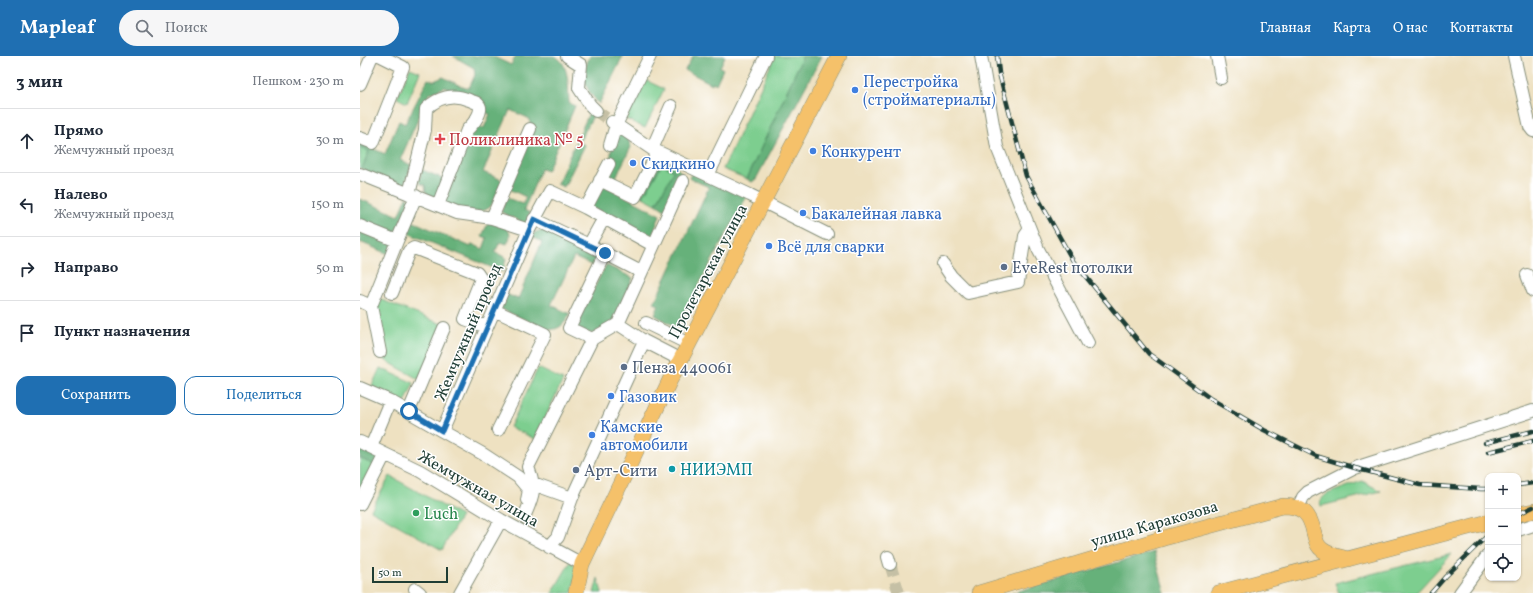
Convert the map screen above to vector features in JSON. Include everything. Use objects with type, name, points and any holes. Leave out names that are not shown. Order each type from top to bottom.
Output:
[{"type":"main road","name":"Пролетарская улица","points":[[576,593],[582,564],[681,360],[839,56]]},
{"type":"main road","name":"улица Каракозова","points":[[979,593],[1164,538],[1283,506],[1298,508]]},
{"type":"main road","points":[[1298,508],[1307,514],[1312,522],[1317,544],[1313,559],[1298,572]]},
{"type":"main road","points":[[1521,513],[1533,511]]},
{"type":"main road","points":[[1218,593],[1485,523]]},
{"type":"main road","points":[[1317,544],[1325,551],[1338,557],[1348,559]]},
{"type":"street","points":[[360,84],[372,56]]},
{"type":"street","points":[[360,138],[372,143],[403,67],[381,56]]},
{"type":"street","points":[[567,56],[584,60],[579,88],[590,105],[596,111]]},
{"type":"street","points":[[610,145],[614,123],[650,56]]},
{"type":"street","points":[[708,175],[766,56]]},
{"type":"street","points":[[981,56],[997,147],[1038,249],[1088,343]]},
{"type":"street","points":[[1217,56],[1221,78]]},
{"type":"street","points":[[1514,56],[1530,127],[1533,131]]},
{"type":"street","points":[[380,352],[365,304],[397,241],[413,195],[425,130],[426,109],[433,102],[445,97],[460,96],[478,103],[480,110],[475,122],[467,130],[438,205]]},
{"type":"street","points":[[600,180],[635,197],[655,151],[671,106]]},
{"type":"street","points":[[614,123],[655,151],[764,202],[827,234]]},
{"type":"street","points":[[492,218],[530,129]]},
{"type":"street","points":[[608,164],[586,208],[653,245]]},
{"type":"street","points":[[360,174],[457,213],[492,218],[529,230]]},
{"type":"street","points":[[517,529],[534,494],[534,484],[528,467],[592,339],[618,324],[683,181]]},
{"type":"street","name":"Жемчужный проезд","points":[[360,388],[390,401],[442,431],[529,230],[550,191],[586,208]]},
{"type":"street","points":[[589,245],[604,218]]},
{"type":"street","points":[[534,219],[641,272]]},
{"type":"street","points":[[360,226],[397,241]]},
{"type":"street","points":[[943,264],[951,276],[968,293],[1018,282],[1024,236],[1030,229]]},
{"type":"street","points":[[392,293],[409,251],[414,248],[477,273],[481,279],[465,319],[487,327]]},
{"type":"street","points":[[592,339],[569,328],[605,253]]},
{"type":"street","points":[[1527,275],[1533,291]]},
{"type":"street","points":[[494,310],[545,334],[498,430]]},
{"type":"street","points":[[646,323],[689,344]]},
{"type":"street","points":[[618,324],[644,341],[681,360]]},
{"type":"street","points":[[409,411],[444,328]]},
{"type":"street","points":[[549,547],[558,537],[572,498],[644,341]]},
{"type":"street","points":[[371,448],[390,401]]},
{"type":"street","points":[[1298,508],[1303,497],[1314,487],[1355,468],[1533,411]]},
{"type":"street","points":[[442,431],[518,477],[529,490],[525,515]]},
{"type":"street","name":"Жемчужная улица","points":[[360,442],[420,471],[501,520],[582,564]]},
{"type":"street","points":[[360,504],[385,454]]},
{"type":"street","points":[[534,484],[572,498]]},
{"type":"street","points":[[460,593],[501,520]]},
{"type":"street","points":[[1521,529],[1533,525]]},
{"type":"street","points":[[1460,593],[1485,559]]},
{"type":"green space","points":[[453,56],[492,56],[511,65],[516,56],[553,56],[563,63],[567,76],[569,103],[575,106],[547,171],[541,169],[524,210],[530,213],[526,224],[501,212],[507,198],[523,204],[526,197],[511,190],[509,186],[532,127],[528,118],[510,110],[483,172],[502,180],[491,206],[481,211],[468,211],[455,208],[444,203],[472,127],[478,126],[484,128],[490,114],[484,112],[483,103],[445,87],[429,94],[400,160],[411,165],[404,187],[362,169],[369,151],[360,147],[360,143],[385,154],[399,121],[405,124],[428,79],[434,81],[443,77],[465,88],[469,88],[475,75],[474,68]]},
{"type":"green space","points":[[590,56],[623,56],[599,104],[590,93],[585,78]]},
{"type":"green space","points":[[693,56],[725,56],[720,67],[723,69],[716,84],[713,82],[712,84],[685,70]]},
{"type":"green space","points":[[775,56],[803,56],[747,179],[723,169]]},
{"type":"green space","points":[[803,56],[822,56],[756,179],[752,182],[747,179]]},
{"type":"green space","points":[[410,68],[420,72],[407,103],[397,98]]},
{"type":"green space","points":[[645,80],[664,89],[645,128],[626,119]]},
{"type":"green space","points":[[589,113],[593,116],[579,142],[585,145],[564,187],[557,184]]},
{"type":"green space","points":[[617,132],[627,137],[631,147],[613,183],[603,179],[610,164],[612,145]]},
{"type":"green space","points":[[360,147],[369,151],[362,169],[360,168]]},
{"type":"green space","points":[[661,159],[674,165],[681,172],[680,179],[665,210],[656,204],[674,171],[662,164],[643,197],[638,194]]},
{"type":"green space","points":[[662,164],[674,171],[656,204],[643,197]]},
{"type":"green space","points":[[422,170],[444,179],[436,197],[426,193],[425,185],[421,184],[419,181]]},
{"type":"green space","points":[[692,173],[747,196],[676,327],[655,315],[659,305],[654,303],[709,187],[689,178]]},
{"type":"green space","points":[[603,185],[660,215],[651,240],[591,207]]},
{"type":"green space","points":[[407,197],[409,200],[395,236],[360,223],[360,199],[399,216]]},
{"type":"green space","points":[[412,221],[471,247],[472,244],[483,249],[487,238],[482,236],[488,223],[507,229],[510,235],[507,244],[500,242],[495,252],[506,258],[503,272],[405,232]]},
{"type":"green space","points":[[360,229],[393,243],[389,254],[360,242]]},
{"type":"green space","points":[[543,230],[599,254],[593,266],[574,257],[551,305],[570,314],[561,326],[556,329],[548,330],[501,309],[506,294],[518,299],[542,242],[531,236],[536,232]]},
{"type":"green space","points":[[606,265],[633,278],[613,323],[592,334],[574,327]]},
{"type":"green space","points":[[377,298],[444,325],[420,380],[385,360],[372,307]]},
{"type":"green space","points":[[380,368],[414,383],[405,403],[371,388]]},
{"type":"green space","points":[[538,368],[563,380],[535,439],[510,427]]},
{"type":"green space","points":[[360,447],[380,457],[376,466],[360,458]]},
{"type":"green space","points":[[360,458],[376,466],[360,497]]},
{"type":"green space","name":"Luch","points":[[390,476],[461,516],[442,550],[371,510]]},
{"type":"green space","points":[[1362,481],[1381,491],[1321,506],[1321,500],[1327,494]]},
{"type":"green space","points":[[1154,552],[1165,593],[1012,593]]},
{"type":"green space","points":[[1452,554],[1416,593],[1339,593],[1335,583]]},
{"type":"green space","points":[[571,561],[578,568],[572,593],[552,593]]},
{"type":"green space","points":[[598,578],[602,593],[594,593]]},
{"type":"tunnel","points":[[596,111],[612,122]]},
{"type":"tunnel","points":[[890,564],[899,593]]},
{"type":"railway","points":[[997,56],[999,73],[1026,176],[1073,261],[1149,354],[1211,399],[1264,430],[1316,456],[1420,485],[1485,489]]},
{"type":"railway","points":[[1485,443],[1533,431]]},
{"type":"railway","points":[[1488,452],[1533,441]]},
{"type":"railway","points":[[1521,485],[1533,483]]},
{"type":"railway","points":[[1521,513],[1533,507]]},
{"type":"railway","points":[[1431,593],[1485,538]]},
{"type":"place","name":"Перестройка (стройматериалы)","points":[[855,90]]},
{"type":"place","name":"Поликлиника № 5","points":[[440,139]]},
{"type":"place","name":"Конкурент","points":[[813,151]]},
{"type":"place","name":"Скидкино","points":[[633,163]]},
{"type":"place","name":"Бакалейная лавка","points":[[803,213]]},
{"type":"place","name":"Всё для сварки","points":[[769,246]]},
{"type":"place","name":"EveRest потолки","points":[[1004,267]]},
{"type":"place","name":"Пенза 440061","points":[[624,367]]},
{"type":"place","name":"Газовик","points":[[611,396]]},
{"type":"place","name":"Камские автомобили","points":[[592,435]]},
{"type":"place","name":"НИИЭМП","points":[[672,469]]},
{"type":"place","name":"Арт-Сити","points":[[576,470]]},
{"type":"place","name":"Luch","points":[[416,513]]},
{"type":"route","points":[[409,411],[442,431],[534,219],[605,253]]}]
